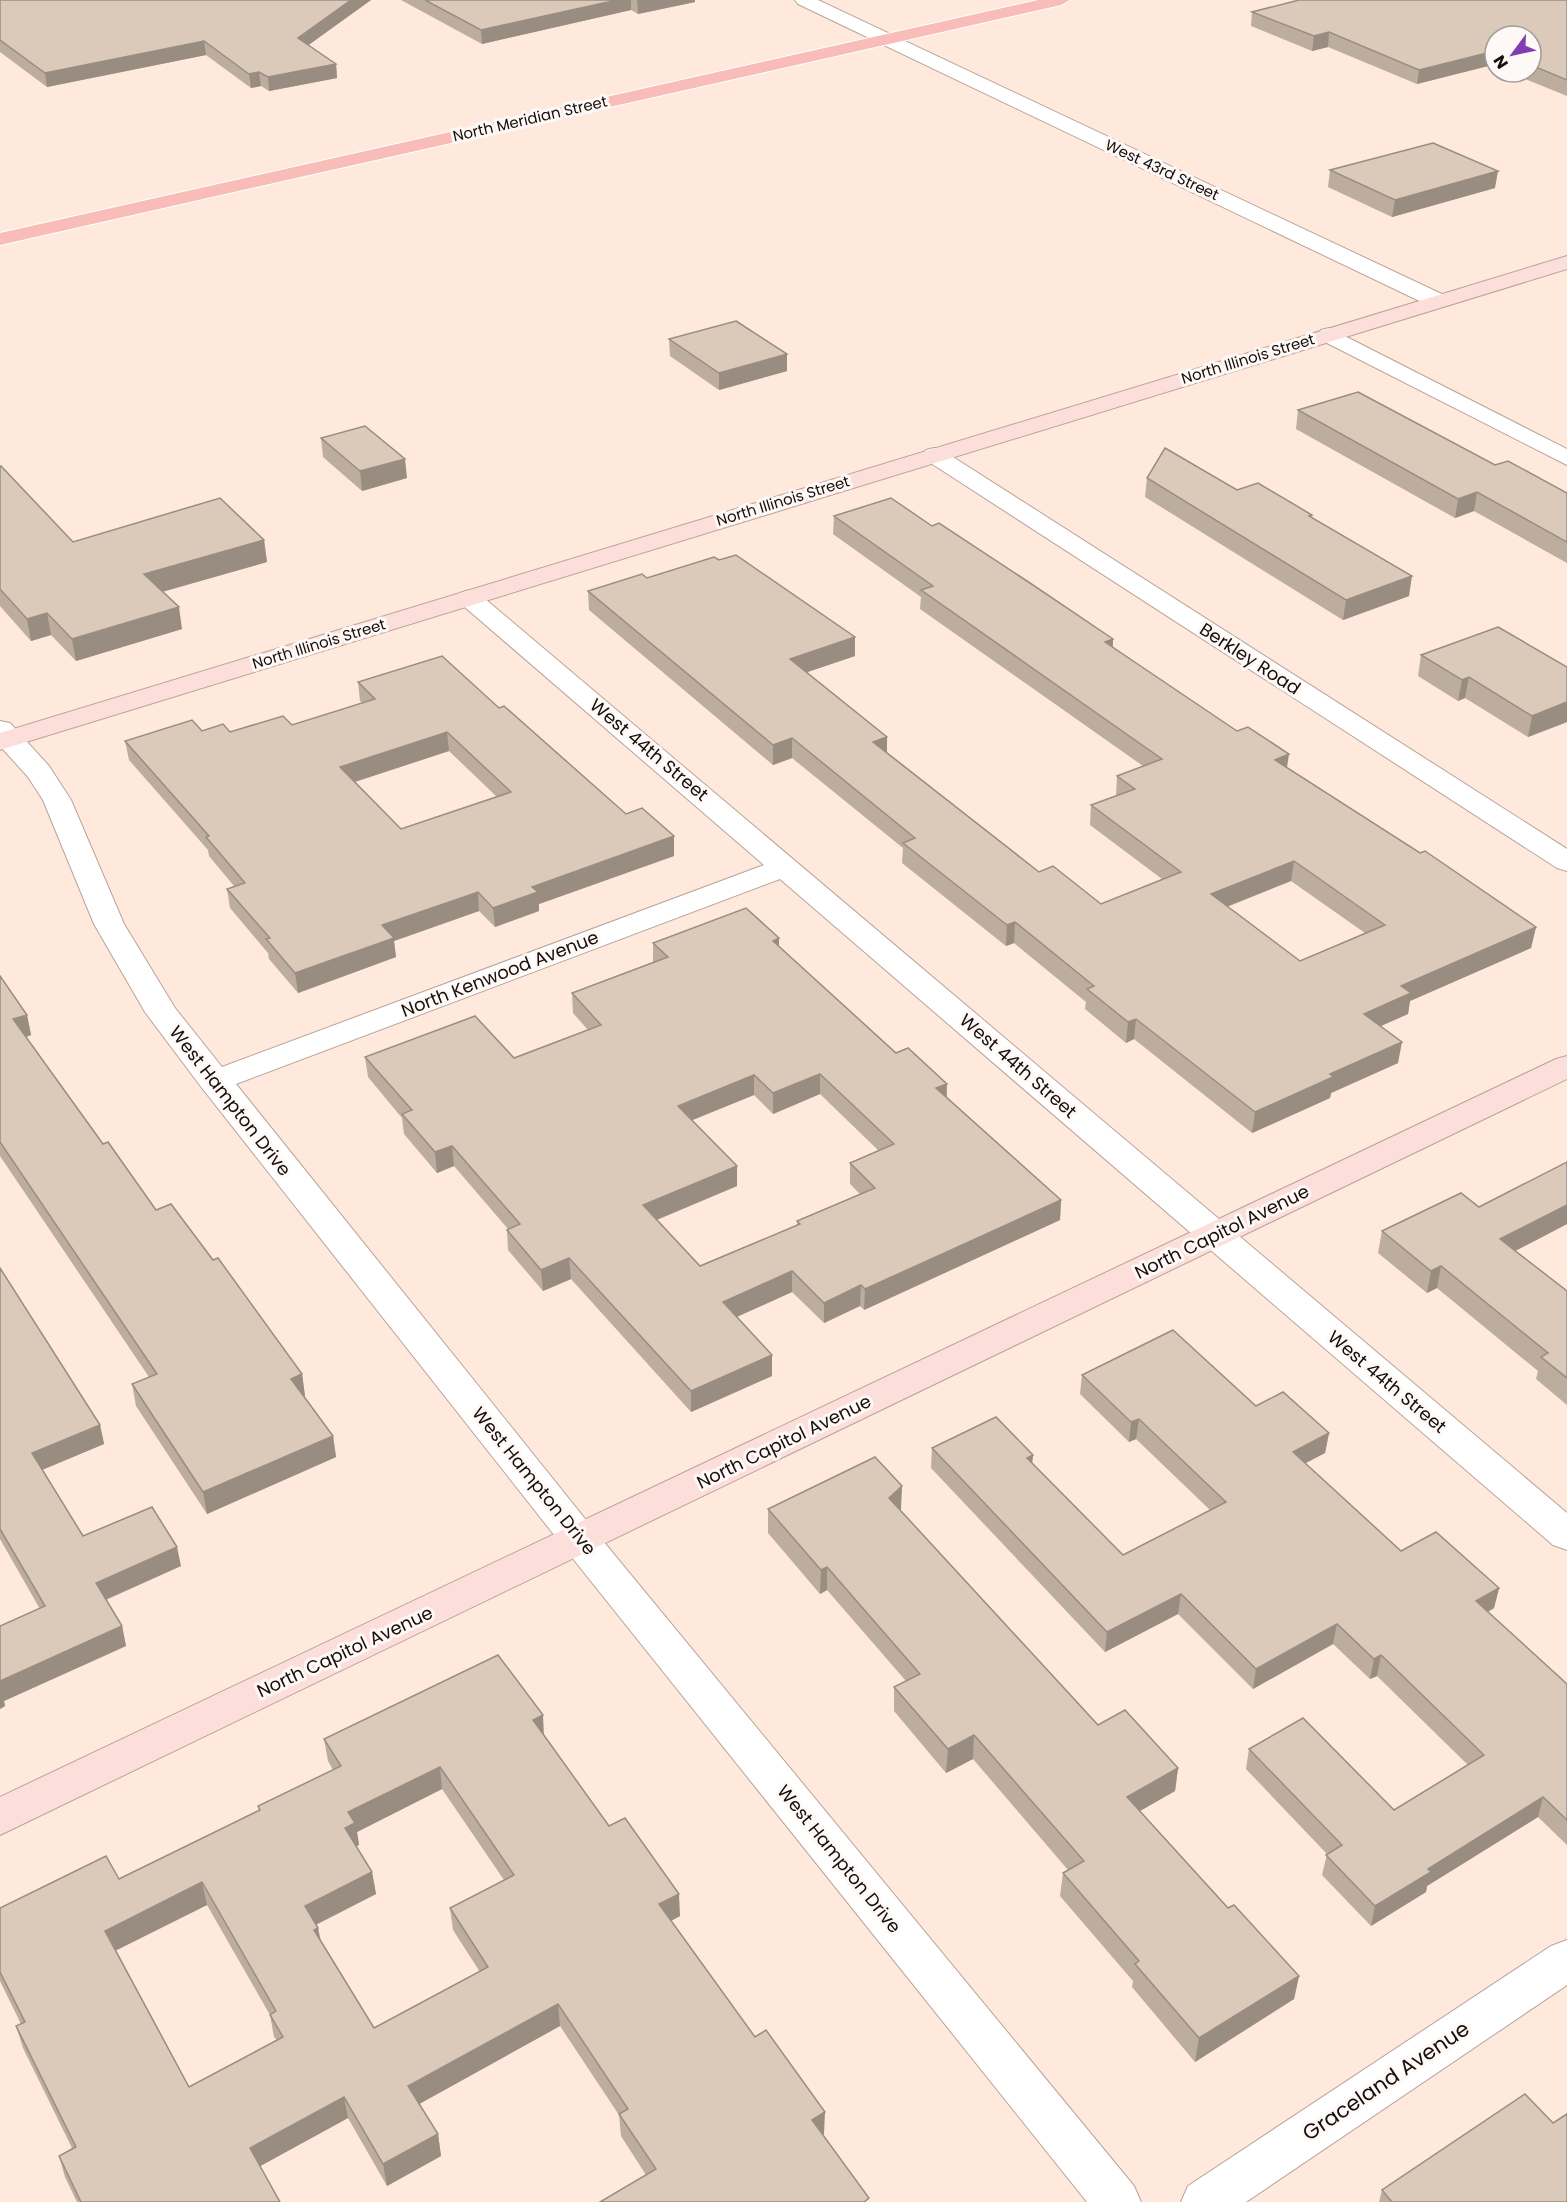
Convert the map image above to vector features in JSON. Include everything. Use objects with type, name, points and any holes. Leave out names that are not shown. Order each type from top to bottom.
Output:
[{"type":"main road","name":"North Meridian Street","points":[[0,239],[1061,0]]},
{"type":"street","name":"West 43rd Street","points":[[804,0],[1438,301]]},
{"type":"street","name":"North Illinois Street","points":[[3,737],[469,598],[1567,262]]},
{"type":"street","points":[[1329,335],[1567,458]]},
{"type":"street","name":"Berkley Road","points":[[934,455],[1567,862]]},
{"type":"street","name":"West 44th Street","points":[[469,598],[1567,1535]]},
{"type":"street","name":"West Hampton Drive","points":[[3,737],[39,772],[57,800],[109,924],[139,979],[161,1012],[580,1540],[1117,2202]]},
{"type":"street","name":"North Kenwood Avenue","points":[[214,1081],[786,867]]},
{"type":"street","name":"North Capitol Avenue","points":[[0,1816],[1567,1066]]},
{"type":"street","name":"Graceland Avenue","points":[[1205,2202],[1567,1960]]},
{"type":"building","points":[[0,0],[351,0],[298,38],[336,64],[268,77],[259,72],[249,74],[204,41],[45,73],[0,40]]},
{"type":"building","points":[[425,0],[617,0],[481,30]]},
{"type":"building","points":[[1299,0],[1567,0],[1567,80],[1543,70],[1543,24],[1483,24],[1483,54],[1419,70],[1329,32],[1314,36],[1252,12]]},
{"type":"building","points":[[1433,143],[1498,171],[1395,200],[1330,170]]},
{"type":"building","points":[[736,321],[787,354],[719,373],[669,339]]},
{"type":"building","points":[[1358,392],[1495,465],[1508,461],[1567,493],[1567,542],[1477,492],[1458,499],[1298,410]]},
{"type":"building","points":[[365,426],[405,459],[360,471],[321,438]]},
{"type":"building","points":[[1165,448],[1237,490],[1258,483],[1312,515],[1309,516],[1412,576],[1346,600],[1147,478]]},
{"type":"building","points":[[0,466],[73,542],[220,498],[264,540],[144,574],[179,607],[72,639],[47,613],[27,619],[0,589]]},
{"type":"building","points":[[891,498],[932,526],[939,523],[1113,639],[1105,642],[1237,731],[1248,727],[1289,754],[1275,760],[1420,853],[1425,851],[1536,927],[1401,986],[1411,993],[1364,1014],[1402,1042],[1330,1074],[1333,1077],[1255,1112],[1136,1019],[1128,1022],[1087,989],[1094,986],[1015,922],[1007,925],[903,843],[915,838],[792,738],[773,745],[588,591],[642,574],[647,578],[714,557],[719,560],[736,555],[855,637],[790,659],[887,737],[873,742],[1039,872],[1053,866],[1101,904],[1181,872],[1091,805],[1135,789],[1117,776],[1162,759],[921,590],[933,586],[834,516]],"holes":[[[1294,861],[1385,925],[1300,961],[1211,894]]]},
{"type":"building","points":[[1498,627],[1567,667],[1567,702],[1532,716],[1469,677],[1462,680],[1421,655]]},
{"type":"building","points":[[442,656],[499,708],[504,706],[626,814],[642,808],[674,836],[532,887],[538,892],[493,908],[478,892],[382,925],[394,938],[295,973],[266,939],[270,938],[227,889],[245,883],[206,837],[209,836],[125,741],[192,720],[202,731],[223,724],[230,732],[283,716],[292,725],[375,699],[358,682]],"holes":[[[447,732],[511,792],[401,829],[340,767]]]},
{"type":"building","points":[[746,908],[779,938],[773,941],[896,1053],[908,1048],[947,1084],[936,1088],[1061,1200],[865,1289],[861,1285],[824,1303],[792,1271],[723,1302],[772,1355],[691,1391],[569,1258],[541,1270],[507,1230],[520,1224],[452,1146],[435,1152],[402,1114],[412,1110],[365,1057],[475,1016],[514,1058],[601,1025],[572,993],[668,957],[653,943]],"holes":[[[820,1074],[894,1144],[850,1163],[875,1188],[797,1221],[800,1224],[700,1266],[643,1205],[737,1166],[678,1106],[754,1075],[773,1093]]]},
{"type":"building","points":[[0,976],[27,1015],[13,1019],[103,1144],[108,1142],[156,1210],[171,1204],[213,1260],[218,1258],[302,1374],[291,1379],[333,1436],[203,1492],[132,1384],[157,1374],[0,1142]]},
{"type":"building","points":[[1567,1162],[1567,1205],[1500,1239],[1567,1291],[1567,1378],[1541,1357],[1548,1353],[1441,1266],[1431,1271],[1382,1231],[1461,1193],[1479,1207]]},
{"type":"building","points":[[0,1268],[100,1425],[32,1453],[83,1536],[152,1507],[177,1547],[96,1583],[122,1626],[0,1681],[0,1626],[45,1606],[0,1529]]},
{"type":"building","points":[[1173,1330],[1256,1406],[1283,1392],[1329,1433],[1293,1452],[1401,1551],[1436,1532],[1499,1588],[1476,1601],[1567,1684],[1567,1820],[1543,1797],[1428,1869],[1431,1872],[1375,1906],[1326,1855],[1342,1845],[1249,1749],[1303,1718],[1394,1810],[1484,1755],[1381,1655],[1374,1659],[1337,1624],[1256,1669],[1181,1594],[1107,1632],[932,1448],[996,1417],[1033,1455],[1027,1458],[1123,1555],[1226,1502],[1139,1419],[1131,1422],[1082,1375]]},
{"type":"building","points":[[875,1457],[902,1486],[889,1498],[1098,1725],[1125,1710],[1178,1768],[1127,1797],[1228,1908],[1234,1905],[1299,1976],[1199,2038],[1135,1964],[1139,1961],[1063,1873],[1084,1861],[974,1735],[948,1749],[894,1687],[920,1674],[827,1567],[821,1570],[768,1509]]},
{"type":"building","points":[[498,1655],[543,1715],[533,1720],[609,1826],[625,1818],[679,1894],[659,1904],[755,2037],[766,2030],[825,2112],[812,2120],[869,2198],[864,2202],[600,2202],[656,2169],[619,2114],[628,2109],[558,2004],[408,2086],[438,2134],[383,2164],[344,2097],[250,2148],[280,2202],[81,2202],[59,2156],[76,2147],[16,2026],[25,2022],[0,1972],[0,1908],[106,1856],[119,1879],[260,1810],[258,1806],[341,1766],[324,1739]],"holes":[[[440,1767],[514,1875],[450,1908],[488,1967],[374,2028],[314,1930],[318,1928],[305,1906],[372,1872],[345,1828],[355,1823],[348,1812]],[[202,1882],[276,2011],[270,2015],[283,2037],[189,2087],[105,1931]]]},
{"type":"building","points":[[1525,2094],[1553,2123],[1567,2114],[1567,2202],[1392,2202],[1382,2190]]}]
